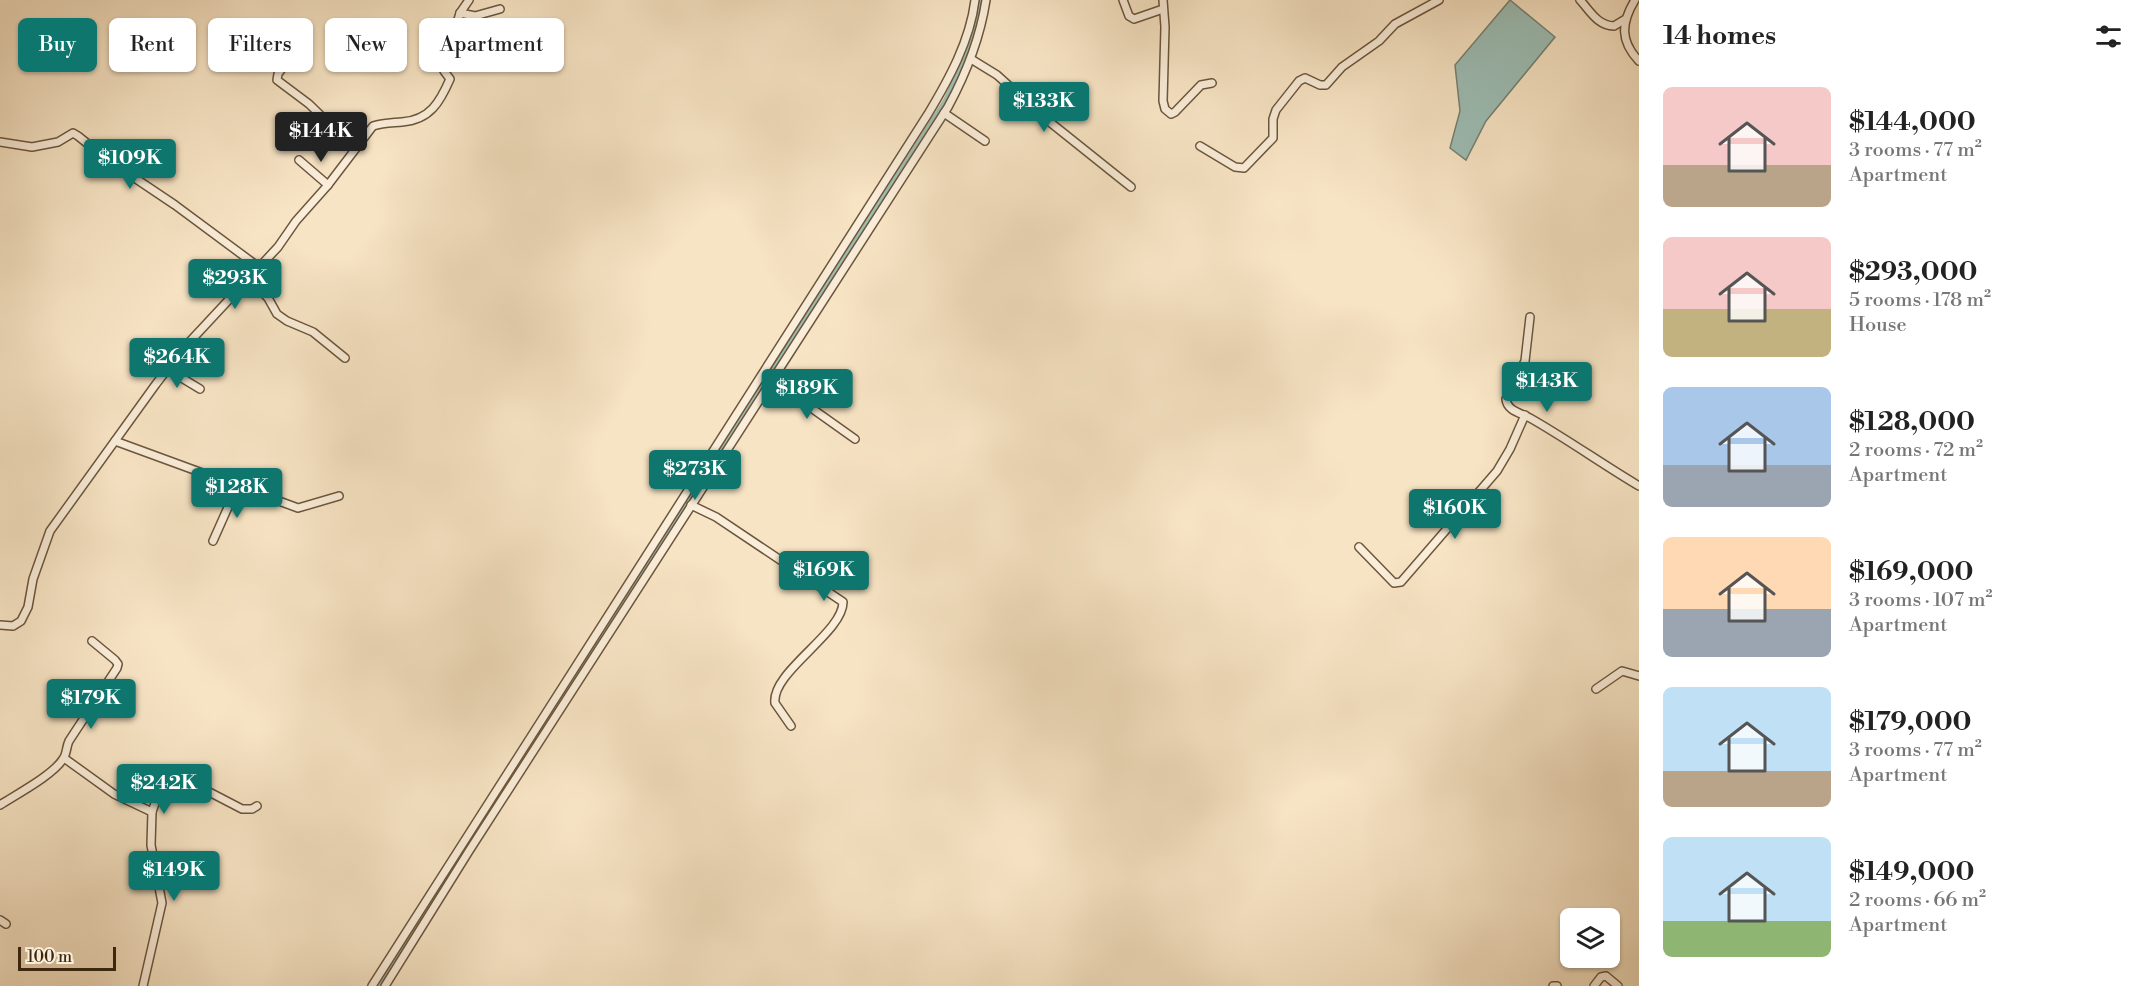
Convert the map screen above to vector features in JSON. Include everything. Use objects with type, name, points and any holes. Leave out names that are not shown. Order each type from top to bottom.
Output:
[{"type":"street","points":[[0,625],[13,626],[21,621],[28,607],[33,579],[50,531],[182,350],[278,247],[296,220],[328,185],[373,126],[422,118],[436,107],[450,79],[444,71],[447,56],[460,13],[469,0]]},
{"type":"street","points":[[372,986],[934,104],[959,56],[972,20],[975,0]]},
{"type":"street","points":[[385,986],[469,851],[944,113],[967,72],[981,28],[986,0]]},
{"type":"street","points":[[1123,0],[1129,16],[1134,19],[1163,9]]},
{"type":"street","points":[[1163,0],[1165,27],[1163,102],[1165,109],[1171,114],[1175,112],[1201,85],[1212,83]]},
{"type":"street","points":[[1200,146],[1235,167],[1244,168],[1273,138],[1273,118],[1276,110],[1299,81],[1305,78],[1320,85],[1326,85],[1342,67],[1379,41],[1395,24],[1439,0]]},
{"type":"street","points":[[1580,0],[1600,22],[1614,26],[1624,20],[1635,0]]},
{"type":"street","points":[[460,13],[475,16],[500,9]]},
{"type":"street","points":[[1624,20],[1626,41],[1631,53],[1639,61]]},
{"type":"street","points":[[971,59],[997,75],[1046,119],[1131,187]]},
{"type":"street","points":[[279,72],[277,80],[279,83],[309,104],[355,149]]},
{"type":"street","points":[[944,113],[985,141]]},
{"type":"street","points":[[0,142],[32,147],[58,142],[74,133],[108,160],[175,205],[260,268]]},
{"type":"street","points":[[299,160],[328,185]]},
{"type":"street","points":[[249,278],[268,298],[277,314],[313,332],[345,358]]},
{"type":"street","points":[[1530,317],[1525,361],[1506,399],[1506,404],[1639,486]]},
{"type":"street","points":[[167,369],[200,389]]},
{"type":"street","points":[[768,388],[793,395],[855,439]]},
{"type":"street","points":[[1359,547],[1394,584],[1401,582],[1497,471],[1525,415]]},
{"type":"street","points":[[115,441],[298,508],[339,496]]},
{"type":"street","points":[[213,541],[237,487]]},
{"type":"street","points":[[691,505],[726,523],[843,602],[843,610],[816,645],[798,660],[776,691],[775,703],[791,726]]},
{"type":"street","points":[[0,805],[43,778],[64,758],[69,741],[117,668],[116,660],[92,641]]},
{"type":"street","points":[[1596,689],[1622,671],[1639,676]]},
{"type":"street","points":[[64,758],[114,794],[152,812]]},
{"type":"street","points":[[143,986],[162,903],[151,845],[152,812],[164,777],[168,774],[188,781],[243,809],[252,809],[256,806]]},
{"type":"street","points":[[1594,986],[1601,977],[1606,976],[1618,986]]},
{"type":"water","points":[[1510,0],[1555,37],[1486,121],[1466,160],[1450,148],[1460,111],[1455,65]]},
{"type":"waterway","points":[[378,986],[946,102],[963,65],[981,0]]}]
